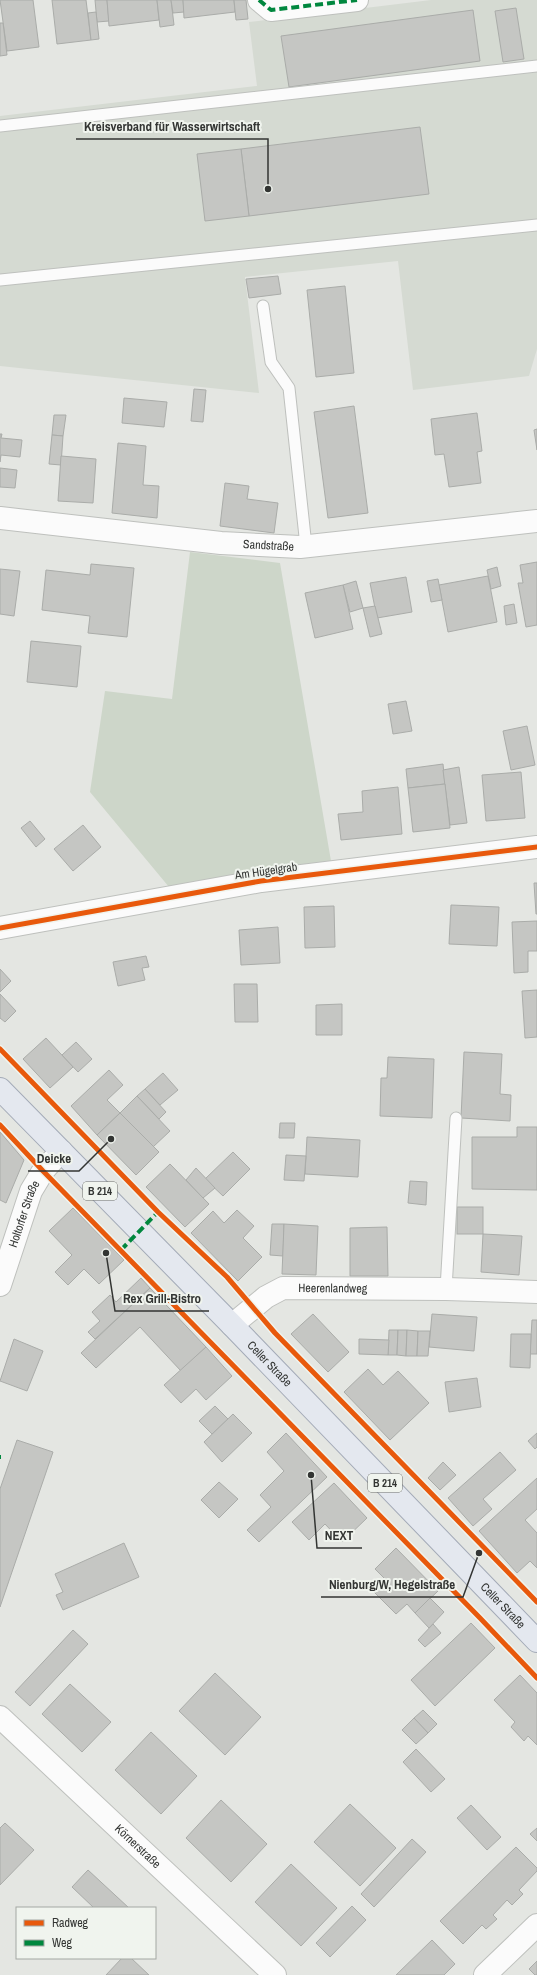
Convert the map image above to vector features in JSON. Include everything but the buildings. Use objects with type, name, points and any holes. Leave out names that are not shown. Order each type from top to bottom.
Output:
[{"type":"main road","name":"Celler Straße","points":[[0,1089],[232,1325],[537,1641]]},
{"type":"street","points":[[259,0],[271,10],[357,0]]},
{"type":"street","name":"Sandstraße","points":[[0,518],[221,543],[306,546],[537,520]]},
{"type":"street","name":"Am Hügelgrab","points":[[0,928],[261,881],[537,847]]},
{"type":"street","name":"Holtorfer Straße","points":[[0,1285],[31,1191],[43,1171],[61,1151]]},
{"type":"street","name":"Heerenlandweg","points":[[232,1325],[266,1296],[283,1288],[446,1289],[537,1292]]},
{"type":"street","name":"Körnerstraße","points":[[0,1717],[275,1975]]},
{"type":"street","points":[[485,1975],[537,1925]]},
{"type":"lane","points":[[0,126],[537,66]]},
{"type":"lane","points":[[0,280],[537,225]]},
{"type":"lane","points":[[263,306],[271,362],[288,388],[306,546]]},
{"type":"lane","points":[[446,1289],[456,1118]]},
{"type":"shaded area","points":[[431,0],[537,0],[537,349],[529,376],[413,390],[398,261],[245,277],[259,393],[0,366],[0,116],[257,86],[249,22]]},
{"type":"shaded area","points":[[190,552],[280,563],[331,861],[169,887],[90,792],[105,691],[172,699]]},
{"type":"marked path","points":[[259,0],[271,10],[357,0]]},
{"type":"marked path","points":[[121,1250],[158,1212]]},
{"type":"cycle path","points":[[0,928],[261,881],[537,847]]},
{"type":"cycle path","points":[[0,1049],[158,1212],[227,1277],[275,1333],[537,1602]]},
{"type":"cycle path","points":[[0,1125],[537,1678]]},
{"type":"place","name":"Kreisverband für Wasserwirtschaft","points":[[268,189]]},
{"type":"place","name":"Deicke","points":[[111,1139]]},
{"type":"place","name":"Rex Grill-Bistro","points":[[106,1253]]},
{"type":"place","name":"NEXT","points":[[311,1475]]},
{"type":"place","name":"Nienburg/W, Hegelstraße","points":[[479,1553]]}]
